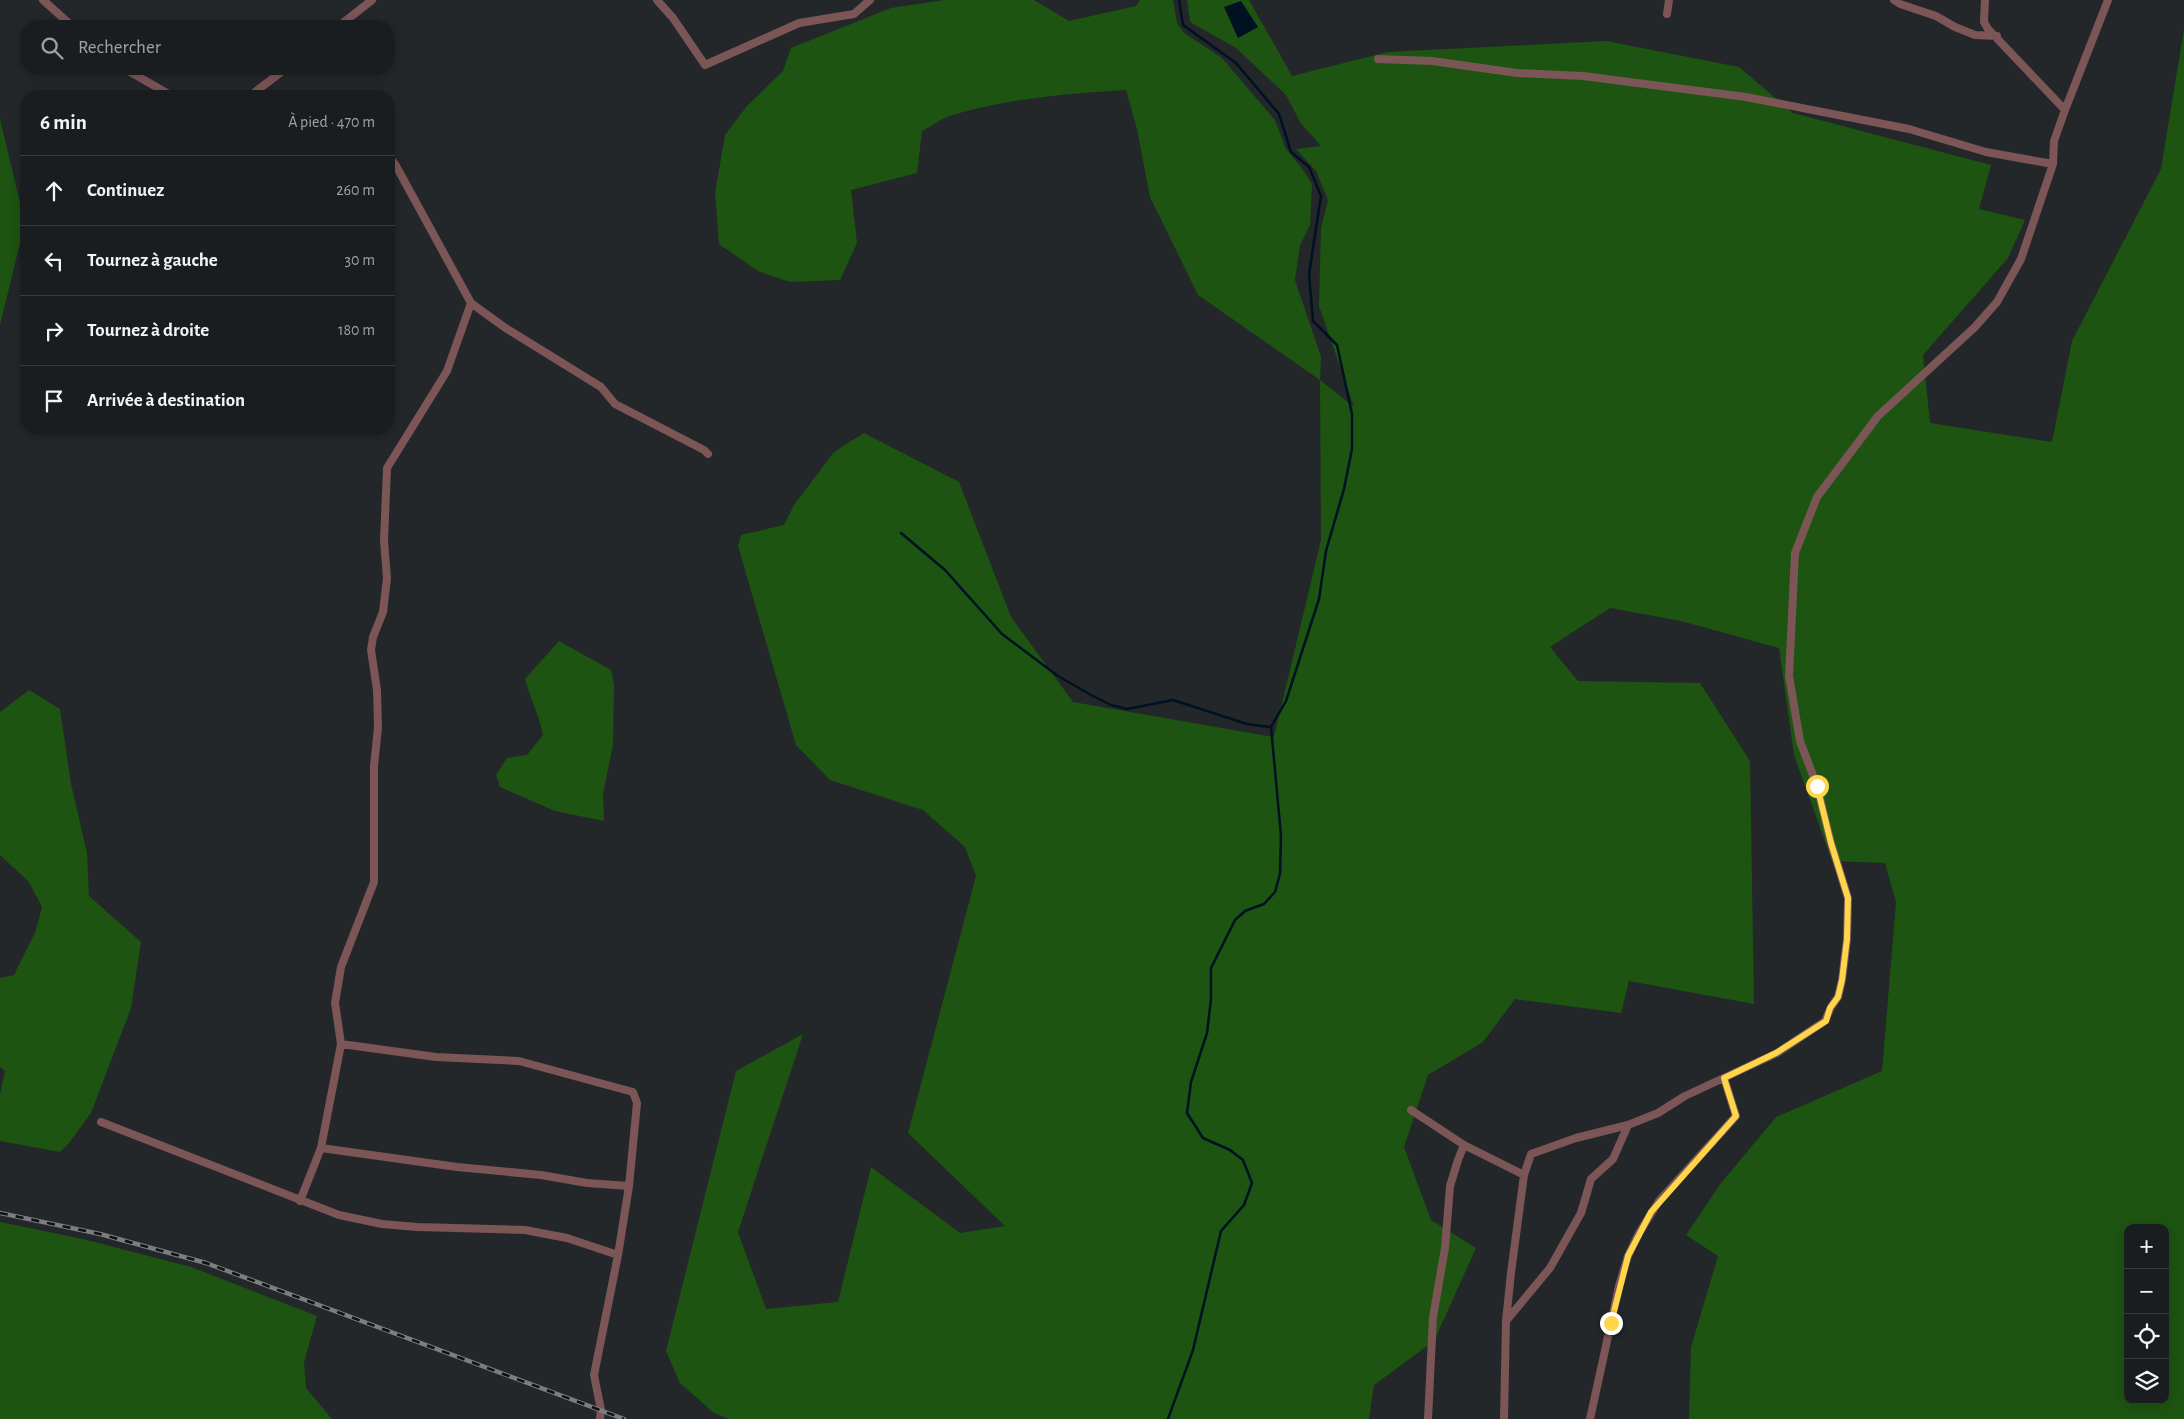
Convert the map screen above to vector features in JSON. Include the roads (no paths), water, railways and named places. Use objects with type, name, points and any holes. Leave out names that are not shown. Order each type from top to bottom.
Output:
[{"type":"street","points":[[42,0],[65,20]]},
{"type":"street","points":[[347,20],[372,0]]},
{"type":"street","points":[[657,0],[674,18],[705,64],[798,23],[854,14],[870,0]]},
{"type":"street","points":[[1667,14],[1669,0]]},
{"type":"street","points":[[1894,0],[1900,4],[1936,16],[1955,27],[1975,35],[1997,36]]},
{"type":"street","points":[[1985,0],[1984,22],[1988,29],[1997,36],[2065,110]]},
{"type":"street","points":[[1504,1419],[1506,1321],[1524,1175],[1531,1154],[1576,1138],[1628,1125],[1658,1113],[1685,1096],[1776,1053],[1826,1021],[1830,1008],[1838,997],[1847,939],[1848,898],[1831,843],[1817,786],[1800,740],[1789,676],[1795,554],[1817,497],[1878,416],[1975,327],[1997,302],[2021,259],[2053,164],[2054,141],[2108,0]]},
{"type":"street","points":[[1378,59],[1432,61],[1517,73],[1583,76],[1746,98],[1909,129],[1986,152],[2053,164]]},
{"type":"street","points":[[135,75],[162,90]]},
{"type":"street","points":[[258,90],[276,75]]},
{"type":"street","points":[[395,164],[471,303],[504,327],[601,387],[615,404],[704,450],[708,454]]},
{"type":"street","points":[[300,1201],[320,1148],[341,1044],[335,1003],[341,967],[374,882],[374,766],[378,727],[377,690],[371,650],[373,638],[383,612],[387,578],[384,541],[387,468],[447,371],[471,303]]},
{"type":"street","points":[[341,1044],[436,1057],[519,1062],[633,1092],[637,1103],[629,1186],[618,1255],[594,1375],[601,1410],[600,1419]]},
{"type":"street","points":[[1590,1419],[1620,1286],[1628,1256],[1639,1233],[1659,1201],[1736,1116],[1724,1078]]},
{"type":"street","points":[[1410,1110],[1464,1145],[1524,1175]]},
{"type":"street","points":[[101,1122],[339,1215],[382,1224],[417,1227],[525,1230],[567,1238],[618,1255]]},
{"type":"street","points":[[1506,1321],[1550,1268],[1581,1213],[1591,1179],[1613,1159],[1628,1125]]},
{"type":"street","points":[[1428,1419],[1433,1317],[1446,1248],[1450,1186],[1464,1145]]},
{"type":"street","points":[[320,1148],[457,1167],[541,1175],[587,1183],[629,1186]]},
{"type":"water","points":[[1241,1],[1258,27],[1238,38],[1224,7]]},
{"type":"waterway","points":[[1168,1419],[1193,1350],[1221,1231],[1244,1205],[1252,1183],[1243,1160],[1230,1150],[1203,1138],[1187,1113],[1191,1082],[1207,1033],[1211,999],[1211,968],[1235,920],[1245,911],[1264,904],[1275,892],[1280,874],[1281,836],[1271,727],[1286,701],[1319,599],[1326,551],[1344,489],[1352,449],[1352,414],[1337,345],[1313,321],[1309,274],[1321,196],[1309,167],[1291,152],[1279,114],[1236,63],[1183,25],[1179,0]]},
{"type":"waterway","points":[[901,533],[945,570],[1002,634],[1058,676],[1091,695],[1111,705],[1127,709],[1173,700],[1247,724],[1270,727]]},
{"type":"railway","points":[[0,1213],[100,1234],[206,1263],[624,1419]]}]
